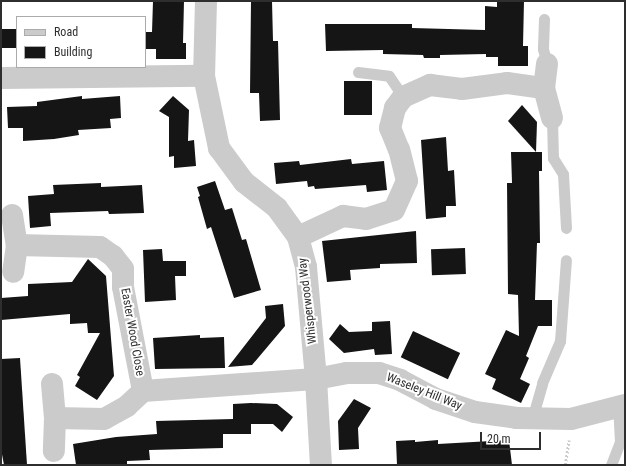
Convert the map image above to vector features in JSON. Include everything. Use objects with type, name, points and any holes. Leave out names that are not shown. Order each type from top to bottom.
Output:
[{"type":"street","name":"Whisperwood Way","points":[[206,1],[204,76],[219,148],[244,182],[277,208],[298,237],[306,267],[316,379],[320,465]]},
{"type":"street","points":[[547,64],[544,88],[552,118]]},
{"type":"street","points":[[1,78],[204,76]]},
{"type":"street","points":[[298,237],[343,216],[366,219],[394,210],[407,181],[399,150],[390,128],[395,108],[403,96],[430,85],[462,89],[507,83],[544,88]]},
{"type":"street","points":[[12,215],[17,245],[13,272]]},
{"type":"street","name":"Easter Wood Close","points":[[17,245],[100,247],[113,256],[124,269],[123,287],[143,391]]},
{"type":"street","name":"Waseley Hill Way","points":[[316,379],[347,373],[378,373],[400,380],[436,399],[475,412],[532,419],[571,419],[622,406]]},
{"type":"street","name":"Easter Wood Close","points":[[55,418],[104,419],[127,406],[143,391],[316,379]]},
{"type":"street","points":[[52,384],[55,418],[54,451]]},
{"type":"lane","points":[[544,19],[543,49],[547,64]]},
{"type":"lane","points":[[358,72],[389,76],[403,96]]},
{"type":"lane","points":[[552,118],[553,158],[563,174],[566,228]]},
{"type":"lane","points":[[532,419],[542,383],[560,342],[566,260]]},
{"type":"lane","points":[[611,465],[620,442],[622,406]]},
{"type":"building","points":[[153,1],[184,1],[183,43],[186,43],[186,59],[156,59],[156,49],[146,49],[146,32],[152,32]]},
{"type":"building","points":[[251,1],[272,1],[273,41],[278,41],[280,120],[260,121],[259,93],[250,93]]},
{"type":"building","points":[[497,1],[524,1],[523,46],[528,46],[528,66],[498,66],[498,57],[486,57],[486,54],[440,55],[440,58],[424,58],[423,55],[383,54],[383,50],[326,51],[325,24],[412,24],[412,28],[485,30],[485,6],[497,7]]},
{"type":"building","points":[[1,29],[16,29],[16,48],[1,48]]},
{"type":"building","points":[[344,81],[372,81],[372,115],[344,115]]},
{"type":"building","points":[[82,96],[82,99],[120,96],[121,118],[110,119],[111,128],[78,130],[79,135],[54,139],[23,141],[23,128],[8,128],[7,107],[37,106],[37,102]]},
{"type":"building","points":[[173,96],[189,110],[188,141],[194,140],[196,166],[174,168],[174,156],[169,157],[169,117],[159,111]]},
{"type":"building","points":[[522,105],[537,122],[536,152],[508,121]]},
{"type":"building","points":[[446,137],[448,171],[454,170],[456,206],[446,206],[446,217],[426,219],[421,140]]},
{"type":"building","points":[[511,152],[542,152],[542,171],[539,171],[540,243],[537,243],[535,300],[552,300],[552,326],[538,326],[526,356],[529,358],[520,379],[530,384],[521,403],[492,389],[496,379],[485,374],[506,330],[519,336],[518,295],[508,294],[507,183],[512,183]]},
{"type":"building","points":[[351,159],[352,164],[384,161],[387,190],[367,192],[366,185],[315,189],[314,186],[308,187],[307,181],[276,184],[274,163],[299,161],[300,165]]},
{"type":"building","points":[[215,181],[225,210],[232,208],[242,240],[246,239],[261,290],[234,298],[211,227],[207,229],[198,197],[200,196],[197,187]]},
{"type":"building","points":[[101,183],[101,187],[142,185],[144,213],[109,214],[108,211],[50,213],[51,226],[30,228],[28,196],[54,194],[53,185]]},
{"type":"building","points":[[416,231],[417,263],[380,264],[380,268],[350,270],[351,280],[327,282],[322,241]]},
{"type":"building","points":[[465,248],[466,274],[432,275],[431,249]]},
{"type":"building","points":[[162,249],[163,261],[186,261],[186,276],[175,276],[176,300],[145,302],[143,250]]},
{"type":"building","points":[[88,259],[106,276],[114,376],[97,400],[75,386],[80,377],[77,375],[100,333],[88,333],[87,323],[70,324],[70,314],[1,320],[1,298],[28,296],[28,284],[72,282]]},
{"type":"building","points":[[283,304],[285,326],[252,365],[228,367],[266,318],[265,306]]},
{"type":"building","points":[[390,321],[392,354],[375,355],[374,349],[344,353],[329,339],[340,324],[349,332],[372,331],[372,322]]},
{"type":"building","points":[[413,331],[460,353],[448,379],[401,357]]},
{"type":"building","points":[[200,335],[200,338],[224,337],[225,368],[155,369],[153,338]]},
{"type":"building","points":[[20,358],[27,465],[4,465],[1,449],[1,359]]},
{"type":"building","points":[[354,399],[371,408],[358,428],[359,449],[339,450],[338,421]]},
{"type":"building","points":[[233,404],[277,404],[293,417],[282,432],[273,424],[251,424],[251,434],[223,434],[223,448],[149,450],[150,460],[127,461],[127,465],[76,465],[73,444],[116,437],[157,434],[156,421],[233,419]]},
{"type":"building","points":[[415,440],[415,442],[438,440],[438,444],[509,440],[512,465],[397,465],[396,441]]}]
